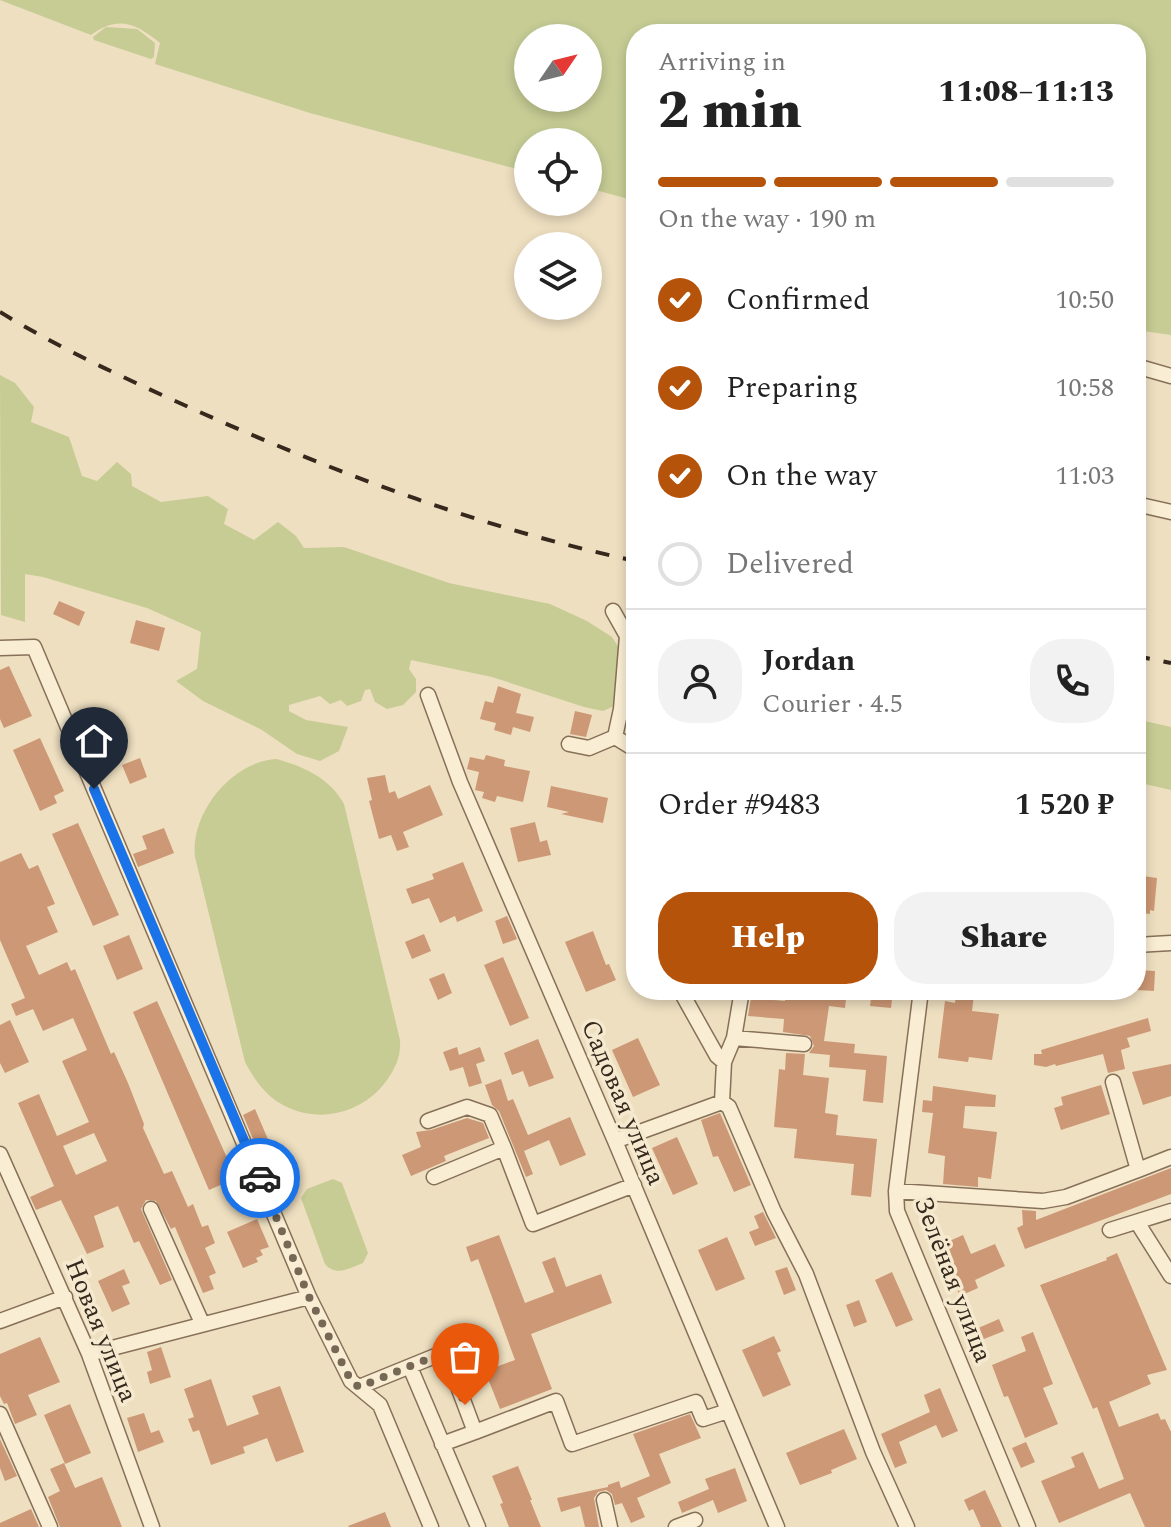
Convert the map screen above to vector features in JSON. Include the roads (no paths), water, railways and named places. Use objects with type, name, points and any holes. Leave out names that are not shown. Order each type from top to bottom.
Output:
[{"type":"street","points":[[1146,369],[1171,376]]},
{"type":"street","points":[[1146,506],[1171,512]]},
{"type":"street","points":[[613,611],[626,634]]},
{"type":"street","points":[[0,648],[34,647],[309,1297],[351,1381],[380,1405],[431,1527]]},
{"type":"street","points":[[615,737],[621,709],[626,648]]},
{"type":"street","name":"Садовая улица","points":[[428,695],[460,782],[777,1527]]},
{"type":"street","points":[[569,744],[589,748],[615,737]]},
{"type":"street","points":[[615,737],[626,744]]},
{"type":"street","points":[[1146,944],[1171,943]]},
{"type":"street","points":[[686,1000],[717,1056],[724,1062]]},
{"type":"street","points":[[722,1102],[724,1062],[734,1038],[740,1000]]},
{"type":"street","name":"Зелёная улица","points":[[920,1000],[896,1191],[897,1211],[1028,1527]]},
{"type":"street","points":[[734,1038],[804,1044]]},
{"type":"street","points":[[1113,1082],[1138,1170]]},
{"type":"street","points":[[615,1141],[722,1102]]},
{"type":"street","points":[[722,1102],[729,1107],[774,1212],[806,1274],[873,1452],[907,1527]]},
{"type":"street","points":[[428,1121],[467,1107],[490,1115],[533,1224],[634,1185]]},
{"type":"street","points":[[434,1177],[504,1148]]},
{"type":"street","name":"Новая улица","points":[[0,1154],[89,1354],[152,1527]]},
{"type":"street","points":[[896,1191],[1043,1201],[1066,1197],[1171,1157]]},
{"type":"street","points":[[151,1209],[202,1323]]},
{"type":"street","points":[[1110,1230],[1171,1211]]},
{"type":"street","points":[[1137,1222],[1171,1276]]},
{"type":"street","points":[[0,1321],[65,1297]]},
{"type":"street","points":[[89,1354],[309,1297]]},
{"type":"street","points":[[359,1387],[445,1352],[475,1432]]},
{"type":"street","points":[[410,1367],[478,1527]]},
{"type":"street","points":[[442,1444],[556,1401],[572,1444],[696,1402],[703,1419],[728,1411]]},
{"type":"street","points":[[0,1414],[50,1527]]},
{"type":"street","points":[[604,1500],[610,1527]]},
{"type":"street","points":[[676,1527],[695,1520]]},
{"type":"railway","points":[[0,312],[72,352],[145,387],[356,477],[523,533],[626,559]]},
{"type":"railway","points":[[1146,658],[1171,663]]}]
